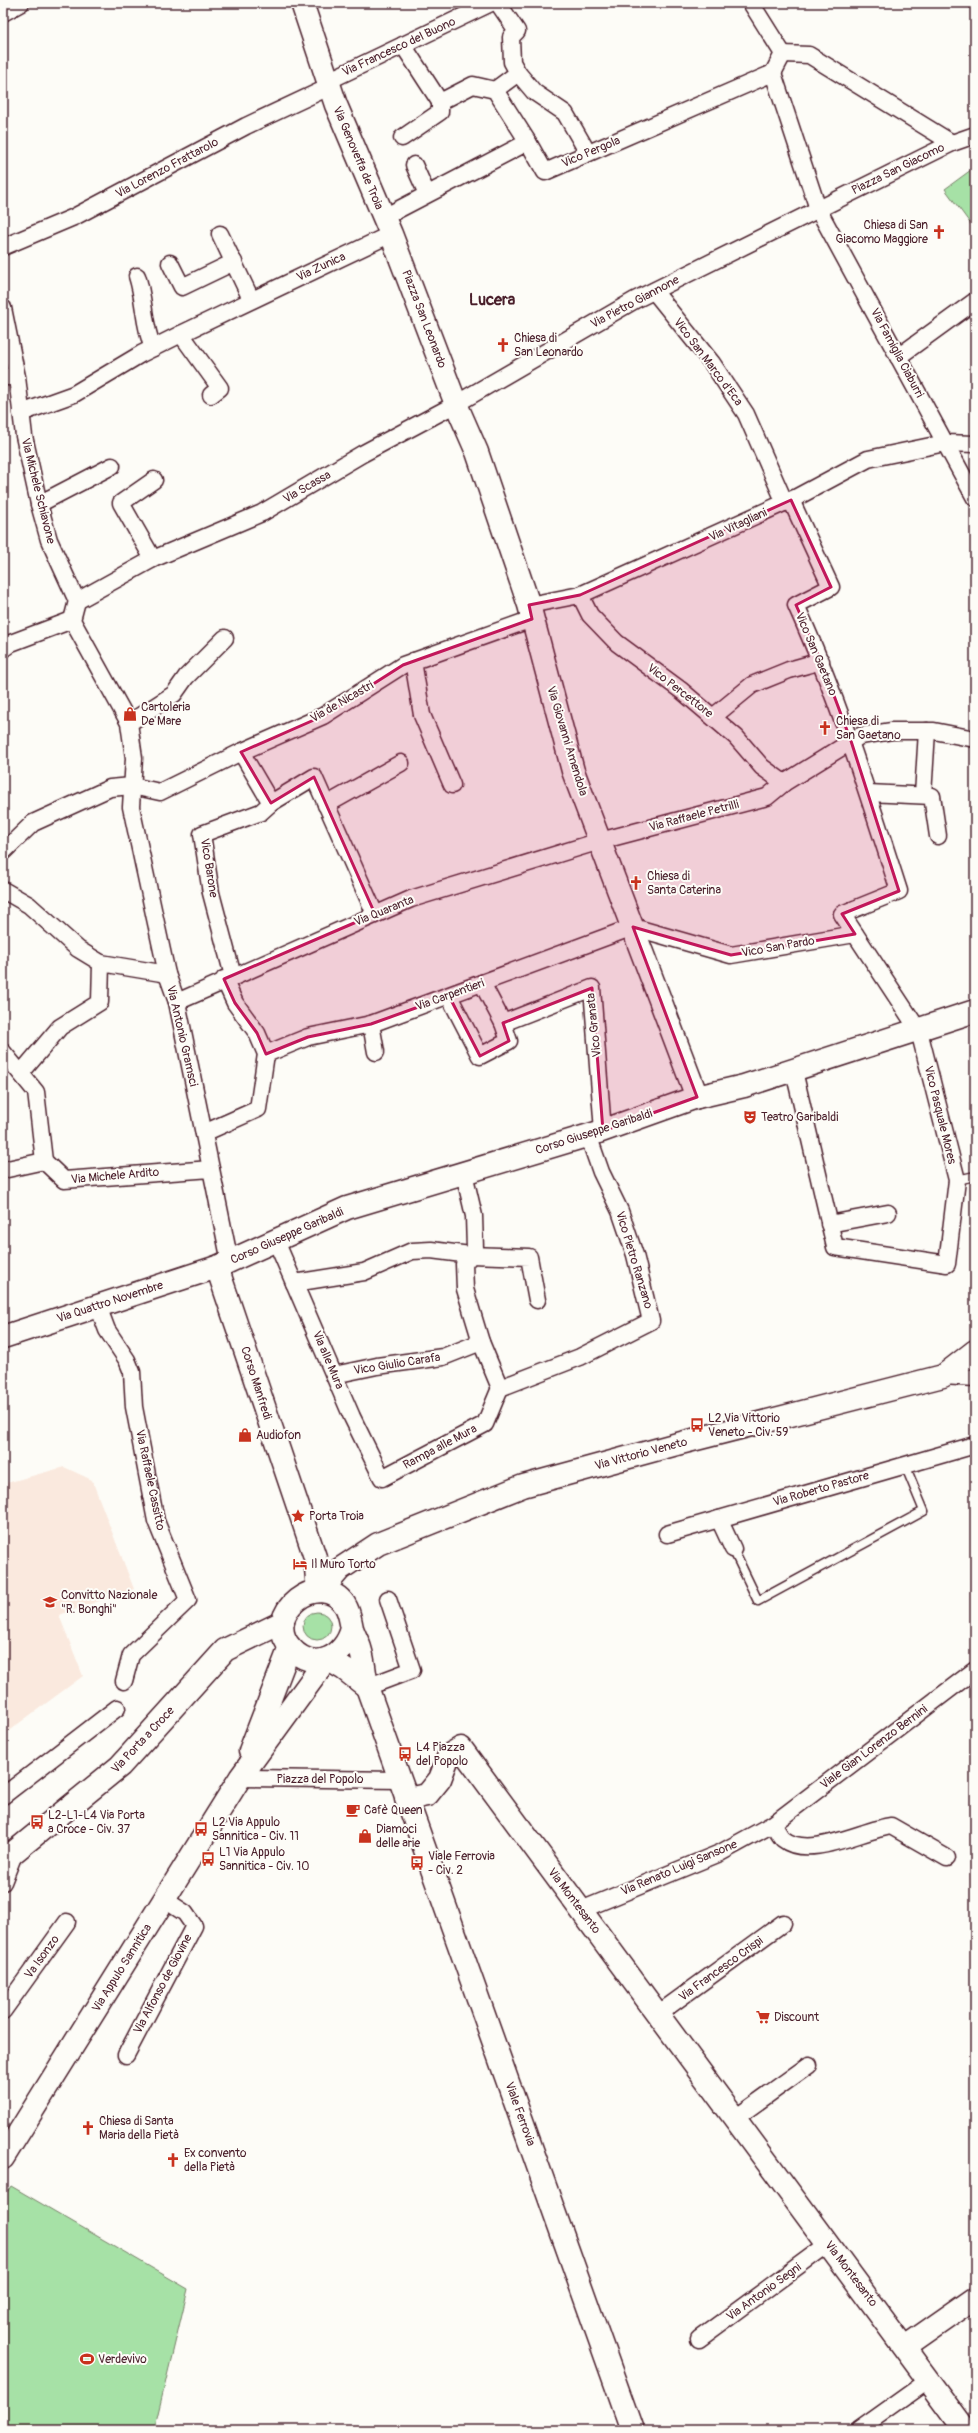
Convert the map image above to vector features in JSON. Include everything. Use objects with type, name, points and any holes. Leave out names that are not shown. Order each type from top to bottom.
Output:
[{"type":"street","points":[[3,13],[21,3]]},
{"type":"street","name":"Via Genoveffa de Troia","points":[[302,3],[328,84],[387,226]]},
{"type":"street","name":"Via Francesco del Buono","points":[[328,84],[403,45],[491,3]]},
{"type":"street","points":[[498,3],[517,32],[511,37],[512,62],[518,73],[534,92],[565,113],[588,154]]},
{"type":"street","points":[[751,3],[783,54],[774,73],[818,208]]},
{"type":"street","points":[[402,138],[440,112],[440,102],[403,45]]},
{"type":"street","name":"Piazza San Giacomo","points":[[783,54],[809,55],[952,144]]},
{"type":"street","points":[[495,90],[518,73]]},
{"type":"street","name":"Vico Pergola","points":[[528,142],[546,172],[774,73]]},
{"type":"street","name":"Via Lorenzo Frattarolo","points":[[3,247],[74,217],[328,84]]},
{"type":"street","points":[[387,226],[427,194],[528,142],[495,90],[472,85],[440,102]]},
{"type":"street","points":[[952,144],[975,136]]},
{"type":"street","name":"Piazza San Giacomo","points":[[818,208],[952,144]]},
{"type":"street","points":[[414,165],[427,194]]},
{"type":"street","name":"Via Pietro Giannone","points":[[456,404],[566,339],[654,291],[818,208]]},
{"type":"street","name":"Via Famiglia Ciaburri","points":[[818,208],[975,498]]},
{"type":"street","name":"Via Zunica","points":[[21,413],[74,394],[153,348],[251,299],[387,226]]},
{"type":"street","name":"Piazza San Leonardo","points":[[387,226],[456,404]]},
{"type":"street","points":[[220,234],[251,299]]},
{"type":"street","points":[[170,264],[182,287],[234,262]]},
{"type":"street","points":[[137,276],[147,321],[146,331],[153,348]]},
{"type":"street","name":"Vico San Marco d'Eca","points":[[654,291],[712,363],[746,414],[788,501]]},
{"type":"street","points":[[898,357],[975,301]]},
{"type":"street","name":"Via Michele Schiavone","points":[[3,308],[10,377],[21,413],[24,436],[39,504],[49,540],[77,601]]},
{"type":"street","points":[[181,334],[220,388],[212,395]]},
{"type":"street","name":"Via Scassa","points":[[77,601],[153,559],[262,513],[362,454],[456,404]]},
{"type":"street","name":"Via Giovanni Amendola","points":[[456,404],[477,452],[531,612],[573,771],[697,1097]]},
{"type":"street","name":"Via Vitagliani","points":[[531,612],[580,595],[788,501],[868,459],[945,443],[975,444]]},
{"type":"street","points":[[39,504],[112,466]]},
{"type":"street","points":[[153,559],[121,503],[154,480]]},
{"type":"street","name":"Vico San Gaetano","points":[[788,501],[831,587],[796,605],[855,738],[868,792],[899,891],[842,914],[855,934]]},
{"type":"street","name":"Vico Percettore","points":[[580,595],[590,615],[617,643],[682,691],[736,737],[762,767],[784,783]]},
{"type":"street","points":[[77,601],[72,620],[129,723],[174,694],[186,677],[225,638]]},
{"type":"street","name":"Via de Nicastri","points":[[3,852],[33,823],[110,788],[132,786],[160,792],[240,752],[323,716],[403,665],[531,612]]},
{"type":"street","points":[[3,649],[11,643],[72,620]]},
{"type":"street","points":[[412,661],[422,715],[452,785]]},
{"type":"street","points":[[713,717],[752,684],[789,670],[821,661]]},
{"type":"street","name":"Via Antonio Gramsci","points":[[129,723],[134,758],[131,807],[167,974],[177,1002],[204,1133],[211,1169],[224,1265]]},
{"type":"street","points":[[855,738],[892,731],[927,731],[975,740]]},
{"type":"street","points":[[924,795],[927,731]]},
{"type":"street","name":"Via Raffaele Petrilli","points":[[600,841],[767,797],[784,783],[855,738]]},
{"type":"street","points":[[240,752],[271,803],[314,777],[375,914]]},
{"type":"street","points":[[326,805],[401,763]]},
{"type":"street","points":[[868,792],[932,796],[938,836]]},
{"type":"street","name":"Vico Barone","points":[[229,977],[202,834],[262,812],[271,803]]},
{"type":"street","name":"Via Quaranta","points":[[177,1002],[229,977],[411,899],[600,841]]},
{"type":"street","points":[[3,890],[29,905],[78,949],[101,963],[167,974]]},
{"type":"street","name":"Vico San Pardo","points":[[633,927],[731,955],[855,934]]},
{"type":"street","name":"Via Carpentieri","points":[[266,1054],[308,1037],[370,1024],[633,927]]},
{"type":"street","name":"Vico Pasquale Mores","points":[[855,934],[919,1031],[957,1180]]},
{"type":"street","points":[[21,1073],[60,1027],[100,1002],[101,963]]},
{"type":"street","points":[[204,1133],[258,1109],[266,1054],[257,1033],[235,1003],[229,977]]},
{"type":"street","points":[[449,996],[480,1056],[509,1040],[503,1023],[482,983]]},
{"type":"street","name":"Vico Granata","points":[[503,1023],[592,988],[596,1133]]},
{"type":"street","name":"Corso Giuseppe Garibaldi","points":[[224,1265],[347,1208],[596,1133],[697,1097],[744,1086],[794,1071],[919,1031],[975,1011]]},
{"type":"street","points":[[370,1024],[376,1052]]},
{"type":"street","points":[[3,1052],[36,1092],[44,1161],[3,1170]]},
{"type":"street","points":[[794,1071],[835,1247],[947,1264],[957,1180]]},
{"type":"street","name":"Vico Pietro Ranzano","points":[[500,1388],[580,1357],[651,1320],[635,1255],[620,1211],[601,1172],[596,1133]]},
{"type":"street","name":"Via Michele Ardito","points":[[44,1161],[64,1180],[211,1169]]},
{"type":"street","points":[[464,1173],[474,1216],[475,1249],[464,1264],[465,1289],[481,1342],[500,1388]]},
{"type":"street","points":[[829,1224],[888,1213]]},
{"type":"street","name":"Via alle Mura","points":[[276,1241],[334,1375],[382,1478]]},
{"type":"street","points":[[294,1283],[364,1272],[412,1251],[431,1250],[470,1255],[529,1257],[537,1300]]},
{"type":"street","name":"Via Quattro Novembre","points":[[3,1337],[224,1265]]},
{"type":"street","name":"Corso Manfredi","points":[[224,1265],[315,1557],[320,1591]]},
{"type":"street","name":"Via Raffaele Cassitto","points":[[98,1306],[107,1330],[127,1360],[132,1372],[134,1407],[156,1521],[188,1600],[131,1655],[124,1681]]},
{"type":"street","name":"Vico Giulio Carafa","points":[[334,1375],[377,1366],[443,1357],[481,1342]]},
{"type":"street","name":"Via Vittorio Veneto","points":[[320,1591],[340,1569],[378,1544],[523,1486],[681,1443],[943,1376],[975,1351]]},
{"type":"street","points":[[943,1376],[975,1378]]},
{"type":"street","name":"Rampa alle Mura","points":[[382,1478],[485,1424],[500,1388]]},
{"type":"street","name":"Via Roberto Pastore","points":[[667,1534],[975,1445]]},
{"type":"street","points":[[719,1519],[733,1549]]},
{"type":"street","points":[[352,1628],[344,1648],[337,1655],[327,1659],[313,1660],[300,1656],[290,1647],[284,1635],[283,1622],[291,1604],[308,1593],[320,1591],[334,1596],[344,1604],[350,1615],[352,1628],[361,1650],[367,1687],[403,1789]]},
{"type":"street","points":[[367,1687],[412,1670],[388,1599]]},
{"type":"street","name":"Via Porta a Croce","points":[[8,1858],[120,1766],[225,1650],[283,1622]]},
{"type":"street","name":"Via Appulo Sannitica","points":[[240,1778],[290,1647]]},
{"type":"street","points":[[327,1659],[344,1669],[367,1687]]},
{"type":"street","name":"Via Appulo Sannitica","points":[[3,2158],[240,1778],[327,1659]]},
{"type":"street","name":"Viale Gian Lorenzo Bernini","points":[[773,1824],[975,1670]]},
{"type":"street","points":[[3,1796],[117,1708]]},
{"type":"street","name":"Via Montesanto","points":[[403,1789],[427,1795],[440,1779],[449,1755],[461,1748],[965,2430]]},
{"type":"street","name":"Piazza del Popolo","points":[[240,1778],[403,1789]]},
{"type":"street","name":"Viale Ferrovia","points":[[403,1789],[632,2430]]},
{"type":"street","points":[[773,1824],[783,1839],[796,1846],[817,1846],[891,1826],[947,1858]]},
{"type":"street","name":"Via Renato Luigi Sansone","points":[[581,1910],[720,1853],[773,1824]]},
{"type":"street","points":[[3,1882],[8,1858]]},
{"type":"street","name":"Via Alfonso de Giovine","points":[[126,2055],[194,1926],[185,1913],[165,1900]]},
{"type":"street","name":"Va Isonzo","points":[[3,2011],[67,1922]]},
{"type":"street","name":"Via Francesco Crispi","points":[[658,2014],[783,1923]]},
{"type":"street","points":[[734,2119],[809,2065]]},
{"type":"street","name":"Via Antonio Segni","points":[[699,2339],[828,2244]]},
{"type":"street","points":[[905,2347],[975,2298]]},
{"type":"street","points":[[859,2430],[929,2380]]},
{"type":"lane","name":"Vico Pasquale Mores","points":[[957,1180],[975,1176]]},
{"type":"lane","points":[[733,1549],[758,1601],[924,1511],[905,1465]]},
{"type":"highlighted area","points":[[791,500],[831,587],[796,605],[821,661],[851,741],[899,891],[842,914],[855,934],[731,955],[633,927],[697,1097],[603,1131],[592,988],[503,1023],[509,1041],[480,1056],[449,996],[371,1024],[308,1037],[266,1054],[257,1033],[235,1003],[224,979],[375,914],[314,777],[271,803],[241,752],[323,716],[403,665],[532,619],[529,605],[580,595]]},
{"type":"shaded area","name":"Convitto Nazionale \"R. Bonghi\"","points":[[64,1467],[92,1480],[134,1589],[59,1615],[83,1676],[3,1735],[3,1484]]},
{"type":"green space","points":[[975,167],[975,230],[945,189]]},
{"type":"green space","points":[[317,1612],[327,1616],[331,1626],[327,1636],[317,1640],[307,1636],[303,1626],[307,1616]]},
{"type":"green space","name":"Verdevivo","points":[[11,2186],[188,2289],[154,2430],[3,2430],[3,2199]]},
{"type":"place","name":"Chiesa di San Giacomo Maggiore","points":[[939,232]]},
{"type":"place","name":"Chiesa di San Leonardo","points":[[503,345]]},
{"type":"place","name":"Cartoleria De Mare","points":[[130,714]]},
{"type":"place","name":"Chiesa di San Gaetano","points":[[825,728]]},
{"type":"place","name":"Chiesa di Santa Caterina","points":[[636,883]]},
{"type":"place","name":"Teatro Garibaldi","points":[[750,1117]]},
{"type":"place","name":"L2 Via Vittorio Veneto - Civ. 59","points":[[697,1425]]},
{"type":"place","name":"Audiofon","points":[[245,1435]]},
{"type":"place","name":"Porta Troia","points":[[298,1516]]},
{"type":"place","name":"Il Muro Torto","points":[[300,1564]]},
{"type":"place","name":"Convitto Nazionale \"R. Bonghi\"","points":[[50,1602]]},
{"type":"place","name":"L4 Piazza del Popolo","points":[[405,1754]]},
{"type":"place","name":"Cafè Queen","points":[[353,1810]]},
{"type":"place","name":"L2-L1-L4 Via Porta a Croce - Civ. 37","points":[[37,1822]]},
{"type":"place","name":"L2 Via Appulo Sannitica - Civ. 11","points":[[201,1829]]},
{"type":"place","name":"Diamoci delle arie","points":[[365,1836]]},
{"type":"place","name":"L1 Via Appulo Sannitica - Civ. 10","points":[[208,1859]]},
{"type":"place","name":"Viale Ferrovia - Civ. 2","points":[[417,1863]]},
{"type":"place","name":"Discount","points":[[763,2017]]},
{"type":"place","name":"Chiesa di Santa Maria della Pietà","points":[[88,2128]]},
{"type":"place","name":"Ex convento della Pietà","points":[[173,2160]]},
{"type":"place","name":"Verdevivo","points":[[87,2359]]},
{"type":"district","name":"Lucera","points":[[492,300]]}]
